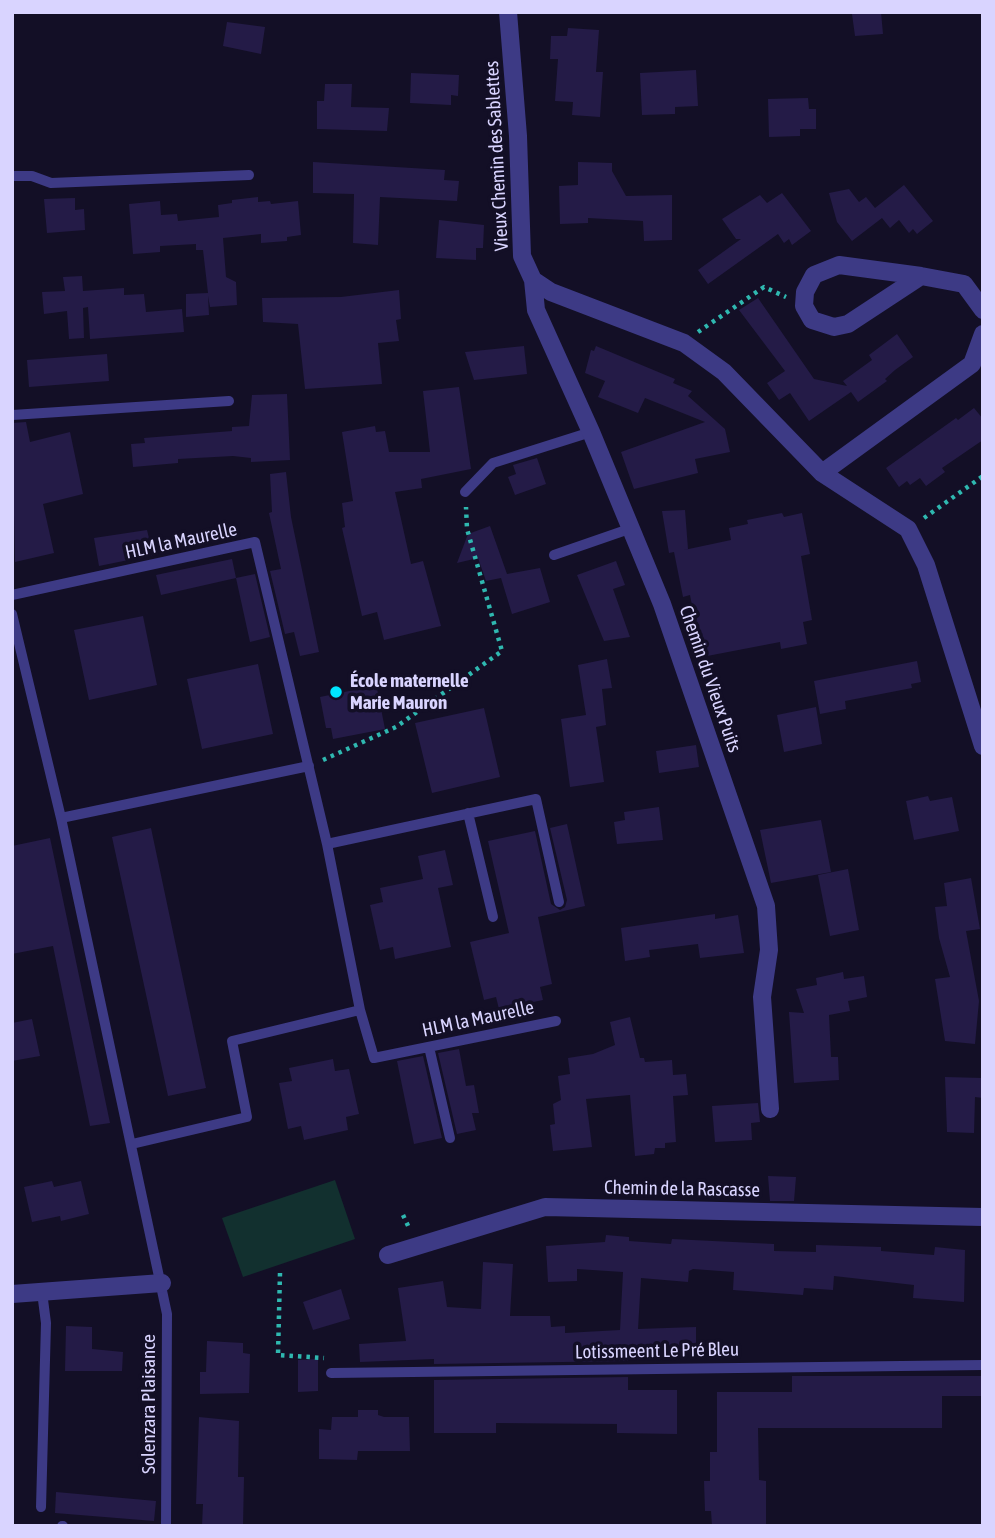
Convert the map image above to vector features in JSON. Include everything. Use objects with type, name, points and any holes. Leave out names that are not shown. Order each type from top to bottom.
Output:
[{"type":"street","name":"Vieux Chemin des Sablettes","points":[[508,12],[518,136],[522,256],[533,280]]},
{"type":"street","points":[[921,276],[848,324],[834,327],[812,320],[804,306],[805,292],[814,275],[839,265],[921,276],[964,284],[983,310]]},
{"type":"street","points":[[533,280],[551,292],[684,343],[724,372],[822,473],[908,529],[926,565],[983,746]]},
{"type":"street","name":"Chemin du Vieux Puits","points":[[533,280],[536,310],[591,432],[662,604],[766,906],[769,950],[762,997],[770,1109]]},
{"type":"street","points":[[822,473],[972,364],[983,334]]},
{"type":"street","name":"Chemin de la Rascasse","points":[[388,1255],[545,1207],[983,1216]]},
{"type":"street","points":[[12,1294],[162,1283]]},
{"type":"lane","points":[[12,176],[32,176],[51,183],[249,175]]},
{"type":"lane","points":[[12,415],[229,401]]},
{"type":"lane","points":[[465,492],[493,463],[591,432]]},
{"type":"lane","points":[[554,555],[632,528]]},
{"type":"lane","name":"HLM la Maurelle","points":[[12,595],[255,542],[327,845],[360,1010],[374,1058],[556,1021]]},
{"type":"lane","points":[[12,614],[61,818],[162,1283]]},
{"type":"lane","points":[[61,818],[309,766]]},
{"type":"lane","points":[[327,845],[536,799],[559,901]]},
{"type":"lane","points":[[468,813],[493,917]]},
{"type":"lane","points":[[132,1143],[247,1117],[232,1041],[360,1010]]},
{"type":"lane","points":[[429,1047],[450,1138]]},
{"type":"lane","name":"Solenzara Plaisance","points":[[162,1283],[167,1314],[166,1526]]},
{"type":"lane","points":[[40,1507],[46,1322],[42,1292]]},
{"type":"lane","name":"Lotissmeent Le Pré Bleu","points":[[331,1373],[983,1365]]},
{"type":"path","points":[[684,343],[764,287],[804,306]]},
{"type":"path","points":[[908,529],[983,476]]},
{"type":"path","points":[[309,766],[396,727],[502,651],[467,529],[465,492]]},
{"type":"path","points":[[280,1273],[278,1355],[326,1359],[331,1373]]},
{"type":"green space","points":[[335,1180],[355,1239],[243,1277],[222,1218]]},
{"type":"building","points":[[881,12],[883,34],[855,36],[852,14]]},
{"type":"building","points":[[227,22],[265,27],[261,54],[223,46]]},
{"type":"building","points":[[568,28],[599,30],[596,72],[603,72],[600,117],[572,115],[573,102],[555,101],[558,59],[550,59],[551,36],[567,36]]},
{"type":"building","points":[[696,70],[698,106],[675,107],[675,114],[642,115],[640,73]]},
{"type":"building","points":[[411,73],[459,75],[458,96],[451,95],[451,105],[410,103]]},
{"type":"building","points":[[325,84],[352,84],[351,107],[389,108],[387,131],[317,129],[317,101],[324,101]]},
{"type":"building","points":[[808,98],[809,109],[816,109],[816,129],[800,129],[800,136],[769,137],[768,99]]},
{"type":"building","points":[[313,162],[445,170],[444,180],[459,181],[457,201],[380,197],[378,245],[353,243],[354,194],[313,193]]},
{"type":"building","points":[[578,162],[612,163],[612,171],[626,196],[672,195],[672,240],[644,241],[643,221],[588,218],[588,223],[560,224],[559,186],[578,185]]},
{"type":"building","points":[[904,185],[933,221],[917,234],[913,229],[909,233],[899,220],[890,228],[882,218],[852,241],[837,222],[829,193],[849,189],[859,202],[866,197],[875,208]]},
{"type":"building","points":[[782,193],[811,231],[792,245],[789,239],[784,243],[778,234],[708,284],[698,270],[741,239],[736,239],[722,219],[760,195],[767,203]]},
{"type":"building","points":[[258,197],[258,202],[270,201],[271,204],[298,201],[301,235],[287,237],[287,241],[261,243],[261,234],[223,238],[226,277],[236,282],[237,305],[210,307],[208,296],[209,315],[186,317],[186,294],[208,293],[203,250],[196,250],[196,244],[160,246],[160,252],[133,254],[129,204],[160,201],[161,215],[177,214],[178,221],[219,217],[218,205],[232,203],[232,200]]},
{"type":"building","points":[[75,198],[75,210],[84,209],[85,230],[47,233],[44,199]]},
{"type":"building","points":[[439,220],[484,225],[483,248],[476,248],[476,260],[436,258]]},
{"type":"building","points":[[82,276],[83,291],[124,288],[124,295],[144,294],[146,312],[182,309],[184,332],[90,339],[88,307],[83,308],[84,338],[69,339],[67,311],[44,314],[42,292],[65,291],[63,277]]},
{"type":"building","points":[[399,290],[401,319],[396,320],[399,341],[378,343],[382,384],[305,389],[298,324],[263,322],[262,298],[341,297]]},
{"type":"building","points":[[758,298],[814,379],[847,386],[843,381],[872,360],[869,355],[897,334],[913,357],[885,379],[887,381],[858,402],[851,392],[809,421],[790,393],[779,400],[767,383],[785,371],[739,310]]},
{"type":"building","points":[[524,346],[527,374],[474,380],[465,352]]},
{"type":"building","points":[[596,346],[675,379],[673,383],[692,391],[688,396],[725,429],[730,452],[695,459],[698,473],[634,489],[621,452],[705,422],[645,398],[638,413],[598,397],[605,381],[585,373],[591,350],[594,351]]},
{"type":"building","points":[[107,354],[109,381],[29,387],[27,360]]},
{"type":"building","points":[[459,387],[471,469],[421,479],[422,488],[395,492],[411,564],[423,561],[441,626],[384,640],[377,612],[362,616],[342,528],[345,527],[342,503],[353,501],[342,432],[375,426],[376,432],[385,431],[389,452],[430,452],[423,391]]},
{"type":"building","points":[[287,394],[290,460],[251,462],[251,458],[233,456],[178,459],[178,463],[133,467],[131,444],[145,443],[144,438],[232,431],[232,427],[249,426],[252,395]]},
{"type":"building","points":[[974,408],[983,419],[983,440],[942,468],[945,472],[926,486],[920,478],[910,485],[907,481],[899,487],[886,468]]},
{"type":"building","points":[[26,422],[30,442],[70,432],[83,494],[43,504],[54,553],[15,562],[12,423]]},
{"type":"building","points":[[537,458],[546,484],[515,495],[508,477],[516,474],[513,465]]},
{"type":"building","points":[[286,472],[291,517],[319,652],[300,656],[294,632],[285,634],[270,571],[281,569],[269,513],[272,512],[270,474]]},
{"type":"building","points":[[685,510],[688,549],[684,550],[731,540],[729,528],[748,524],[747,520],[782,513],[784,517],[802,513],[810,554],[801,556],[812,620],[803,622],[807,644],[781,649],[780,642],[702,657],[690,595],[683,597],[674,552],[669,553],[662,511]]},
{"type":"building","points":[[490,526],[507,574],[540,568],[550,602],[512,614],[501,578],[486,581],[478,558],[457,563],[468,534]]},
{"type":"building","points":[[147,530],[153,555],[99,566],[94,538]]},
{"type":"building","points":[[232,559],[236,578],[161,595],[156,575]]},
{"type":"building","points":[[616,561],[625,585],[613,589],[630,637],[604,641],[577,575]]},
{"type":"building","points":[[255,574],[270,637],[250,642],[236,578]]},
{"type":"building","points":[[143,616],[157,685],[89,700],[74,630]]},
{"type":"building","points":[[607,659],[612,688],[602,689],[606,725],[596,727],[604,782],[570,787],[561,719],[586,715],[578,665]]},
{"type":"building","points":[[917,661],[921,682],[911,684],[912,688],[845,701],[846,709],[820,714],[814,681]]},
{"type":"building","points":[[258,664],[273,734],[202,749],[187,679]]},
{"type":"building","points":[[374,673],[385,729],[333,739],[331,728],[326,728],[320,697],[354,690],[352,678]]},
{"type":"building","points":[[816,707],[822,744],[784,752],[777,715]]},
{"type":"building","points":[[484,708],[500,777],[432,793],[415,723]]},
{"type":"building","points":[[696,745],[699,767],[659,773],[656,751]]},
{"type":"building","points":[[928,796],[930,801],[952,797],[959,831],[914,840],[906,801]]},
{"type":"building","points":[[659,807],[663,840],[617,844],[614,822],[625,820],[624,812]]},
{"type":"building","points":[[821,820],[831,872],[771,883],[760,830]]},
{"type":"building","points":[[567,824],[585,906],[538,917],[552,984],[540,987],[543,1000],[499,1009],[496,997],[484,1000],[470,942],[509,933],[488,841],[535,831],[551,904],[560,910],[565,907],[567,900],[550,828]]},
{"type":"building","points":[[151,828],[206,1088],[168,1096],[112,837]]},
{"type":"building","points":[[50,838],[110,1123],[90,1126],[53,946],[12,954],[12,846]]},
{"type":"building","points":[[445,850],[453,885],[438,888],[451,947],[395,959],[393,947],[380,950],[370,905],[383,902],[380,888],[423,879],[418,856]]},
{"type":"building","points":[[848,869],[859,930],[830,936],[818,875]]},
{"type":"building","points":[[971,878],[980,929],[966,931],[979,1001],[975,1044],[945,1041],[935,979],[950,977],[939,938],[935,907],[947,906],[944,883]]},
{"type":"building","points":[[715,914],[715,919],[738,915],[744,953],[700,958],[698,944],[649,950],[650,957],[625,961],[621,928]]},
{"type":"building","points":[[843,972],[844,979],[864,976],[867,997],[848,1001],[850,1011],[829,1015],[831,1057],[838,1057],[839,1080],[794,1083],[789,1012],[804,1013],[796,989],[817,985],[816,978]]},
{"type":"building","points":[[630,1017],[640,1058],[644,1058],[645,1062],[672,1060],[673,1075],[686,1074],[688,1095],[673,1096],[676,1142],[665,1143],[665,1148],[655,1148],[654,1154],[635,1156],[630,1095],[586,1099],[592,1147],[553,1151],[550,1125],[555,1124],[553,1104],[561,1100],[558,1076],[570,1074],[568,1058],[593,1054],[615,1045],[610,1022]]},
{"type":"building","points":[[32,1019],[40,1056],[12,1061],[12,1023]]},
{"type":"building","points":[[459,1049],[466,1086],[474,1085],[479,1113],[472,1113],[476,1130],[457,1134],[438,1053]]},
{"type":"building","points":[[423,1056],[442,1138],[414,1144],[397,1061]]},
{"type":"building","points":[[333,1059],[335,1071],[349,1069],[359,1114],[346,1117],[348,1130],[304,1140],[301,1126],[288,1129],[279,1083],[292,1081],[289,1068]]},
{"type":"building","points":[[945,1077],[983,1078],[983,1098],[975,1097],[974,1133],[947,1132]]},
{"type":"building","points":[[758,1103],[760,1122],[751,1123],[752,1140],[715,1142],[712,1106]]},
{"type":"building","points":[[768,1176],[796,1177],[794,1201],[770,1201]]},
{"type":"building","points":[[52,1181],[54,1187],[81,1181],[89,1214],[61,1221],[60,1216],[32,1222],[24,1187]]},
{"type":"building","points":[[606,1235],[629,1237],[629,1241],[671,1244],[672,1239],[774,1244],[774,1251],[816,1252],[816,1245],[881,1247],[881,1251],[934,1255],[935,1247],[965,1250],[964,1302],[913,1298],[914,1285],[834,1276],[833,1290],[804,1288],[803,1295],[733,1290],[734,1272],[693,1269],[689,1271],[688,1282],[641,1278],[638,1329],[696,1327],[696,1349],[628,1351],[628,1361],[434,1364],[434,1359],[360,1362],[359,1344],[406,1341],[398,1288],[443,1281],[447,1307],[481,1309],[483,1262],[513,1264],[510,1316],[550,1316],[551,1327],[565,1326],[565,1333],[620,1330],[623,1272],[577,1269],[577,1281],[548,1282],[546,1246],[605,1242]]},
{"type":"building","points":[[341,1289],[350,1319],[313,1330],[303,1302]]},
{"type":"building","points":[[66,1326],[92,1327],[92,1349],[123,1352],[122,1371],[65,1371]]},
{"type":"building","points":[[207,1341],[243,1343],[243,1353],[250,1354],[249,1393],[200,1394],[200,1372],[206,1372]]},
{"type":"building","points":[[318,1359],[318,1391],[298,1392],[298,1360]]},
{"type":"building","points":[[792,1376],[983,1376],[983,1396],[942,1396],[942,1428],[758,1428],[759,1480],[766,1481],[766,1526],[712,1526],[711,1511],[705,1511],[704,1481],[710,1481],[710,1452],[717,1452],[717,1392],[792,1392]]},
{"type":"building","points":[[628,1377],[628,1390],[677,1390],[677,1434],[617,1433],[617,1424],[496,1423],[496,1433],[434,1433],[434,1380]]},
{"type":"building","points":[[358,1410],[378,1410],[378,1415],[384,1417],[409,1417],[410,1451],[358,1451],[357,1460],[319,1459],[319,1429],[331,1430],[332,1417],[358,1417]]},
{"type":"building","points":[[199,1417],[239,1421],[238,1477],[244,1477],[243,1526],[202,1526],[203,1504],[196,1504]]},
{"type":"building","points":[[56,1492],[156,1501],[154,1521],[55,1513]]},
{"type":"place","name":"École maternelle Marie Mauron","points":[[336,692]]}]
